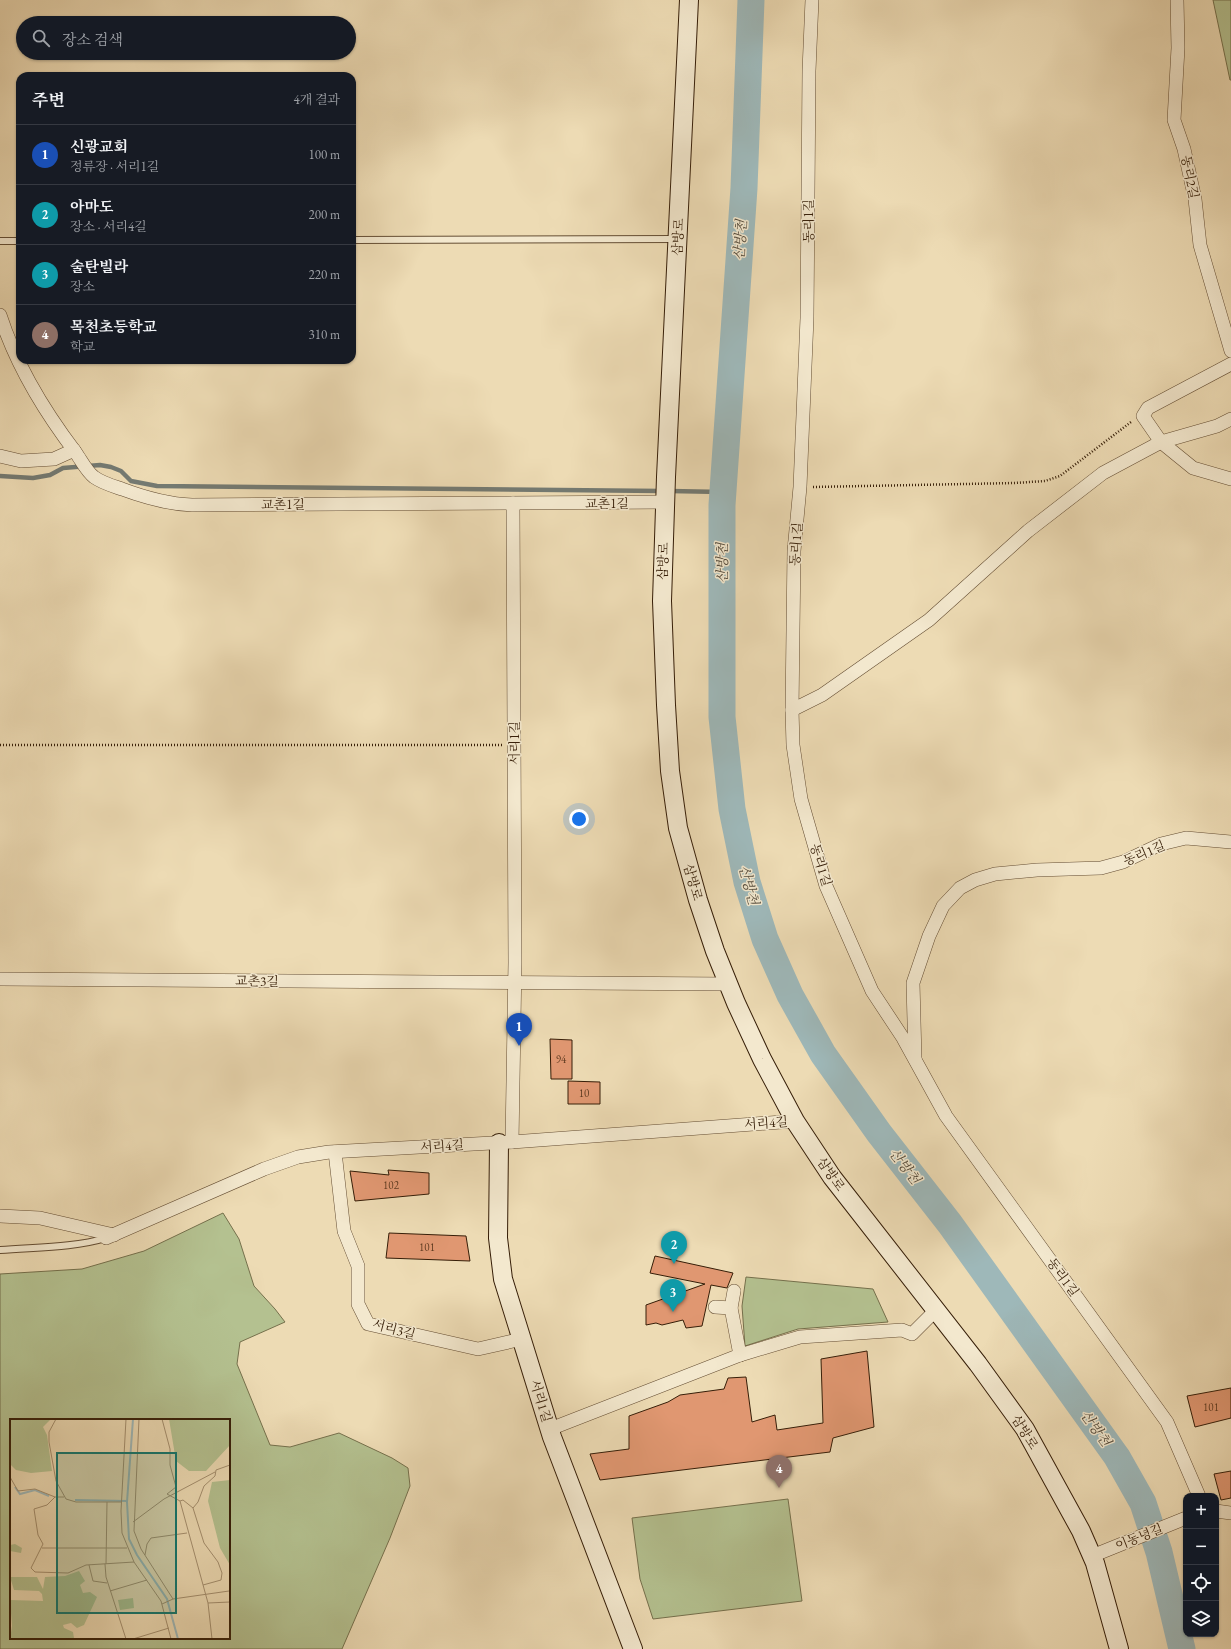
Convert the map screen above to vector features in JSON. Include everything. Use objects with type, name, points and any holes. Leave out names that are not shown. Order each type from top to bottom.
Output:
[{"type":"street","name":"삼방로","points":[[689,0],[665,502],[662,601],[670,771],[678,828],[698,900],[728,984],[762,1059],[795,1121],[832,1177],[978,1364],[1025,1429],[1081,1531],[1092,1556],[1119,1649]]},
{"type":"street","name":"동리1길","points":[[812,0],[809,71],[807,318],[800,487],[794,551],[792,710],[793,745],[801,799],[826,886],[872,991],[903,1038],[946,1116],[1167,1422],[1198,1493]]},
{"type":"street","name":"동리2길","points":[[1177,0],[1178,48],[1174,120],[1184,149],[1195,199],[1200,245],[1231,351]]},
{"type":"street","name":"교촌1길","points":[[0,316],[16,353]]},
{"type":"street","name":"교촌1길","points":[[21,364],[33,390],[92,475],[114,486],[170,504],[192,506],[665,502]]},
{"type":"street","points":[[1231,364],[1148,408],[1143,416],[1161,442],[1193,468],[1231,479]]},
{"type":"street","points":[[792,710],[822,695],[930,620],[1028,532],[1103,473],[1161,442],[1217,426],[1231,419]]},
{"type":"street","points":[[0,456],[21,461],[54,459],[76,454]]},
{"type":"street","name":"서리1길","points":[[513,503],[514,983],[498,1238],[503,1279],[550,1429],[633,1649]]},
{"type":"street","name":"동리1길","points":[[916,1063],[913,983],[929,936],[943,906],[960,888],[975,880],[995,874],[1037,870],[1101,868],[1123,862],[1161,844],[1186,838],[1231,842]]},
{"type":"street","name":"교촌3길","points":[[0,979],[514,983]]},
{"type":"street","points":[[514,983],[728,984]]},
{"type":"street","name":"서리4길","points":[[110,1237],[264,1170],[298,1157],[335,1152],[505,1142],[795,1121]]},
{"type":"street","name":"서리3길","points":[[335,1152],[344,1231],[358,1266],[358,1304],[368,1324],[478,1349],[522,1339]]},
{"type":"street","points":[[0,1216],[40,1218],[110,1237]]},
{"type":"street","points":[[734,1292],[731,1308],[740,1355]]},
{"type":"street","points":[[715,1307],[731,1308]]},
{"type":"street","points":[[550,1429],[740,1355],[800,1337],[902,1330],[912,1334],[936,1310]]},
{"type":"street","points":[[1219,1511],[1231,1513]]},
{"type":"street","name":"이동녕길","points":[[1092,1556],[1183,1519]]},
{"type":"lane","points":[[356,240],[678,239]]},
{"type":"lane","points":[[0,242],[16,241]]},
{"type":"lane","points":[[0,1250],[95,1242],[110,1237]]},
{"type":"path","points":[[800,487],[1015,484],[1045,481],[1060,476],[1129,423],[1143,416]]},
{"type":"path","points":[[0,745],[514,745]]},
{"type":"green space","points":[[1213,0],[1231,0],[1231,80],[1230,80]]},
{"type":"green space","points":[[223,1213],[239,1239],[254,1286],[285,1322],[240,1342],[237,1364],[270,1445],[290,1447],[339,1433],[392,1458],[408,1468],[410,1486],[390,1538],[342,1649],[0,1649],[0,1274],[82,1269],[144,1251]]},
{"type":"green space","points":[[746,1277],[873,1289],[888,1322],[798,1329],[745,1346],[742,1306]]},
{"type":"green space","points":[[788,1499],[802,1601],[653,1619],[640,1579],[632,1518]]},
{"type":"building","points":[[550,1039],[572,1040],[572,1079],[551,1079]]},
{"type":"building","points":[[568,1081],[600,1082],[600,1104],[568,1104]]},
{"type":"building","points":[[388,1170],[429,1173],[429,1194],[355,1201],[350,1171],[389,1175]]},
{"type":"building","points":[[389,1233],[466,1236],[470,1261],[386,1258]]},
{"type":"building","points":[[655,1256],[733,1273],[727,1288],[711,1285],[702,1326],[686,1328],[683,1320],[662,1325],[656,1323],[646,1325],[646,1305],[705,1284],[650,1273]]},
{"type":"building","points":[[867,1351],[874,1427],[833,1438],[830,1452],[600,1480],[590,1454],[629,1449],[629,1416],[668,1402],[680,1395],[724,1389],[728,1378],[746,1377],[752,1422],[775,1415],[777,1430],[823,1423],[821,1359]]},
{"type":"building","points":[[1231,1388],[1231,1418],[1195,1427],[1187,1396]]},
{"type":"building","points":[[1231,1471],[1231,1498],[1221,1500],[1214,1474]]},
{"type":"waterway","name":"산방천","points":[[751,0],[744,188],[722,505],[722,717],[732,809],[747,882],[765,939],[790,995],[823,1054],[879,1133],[950,1224],[1117,1457],[1143,1503],[1159,1552],[1182,1649]]},
{"type":"waterway","points":[[0,476],[33,478],[50,475],[63,468],[100,465],[121,471],[131,481],[157,486],[662,491]]},
{"type":"waterway","points":[[670,491],[723,492]]},
{"type":"place","name":"신광교회","points":[[519,1046]]},
{"type":"place","name":"아마도","points":[[674,1264]]},
{"type":"place","name":"술탄빌라","points":[[673,1312]]},
{"type":"place","name":"목천초등학교","points":[[779,1488]]}]
